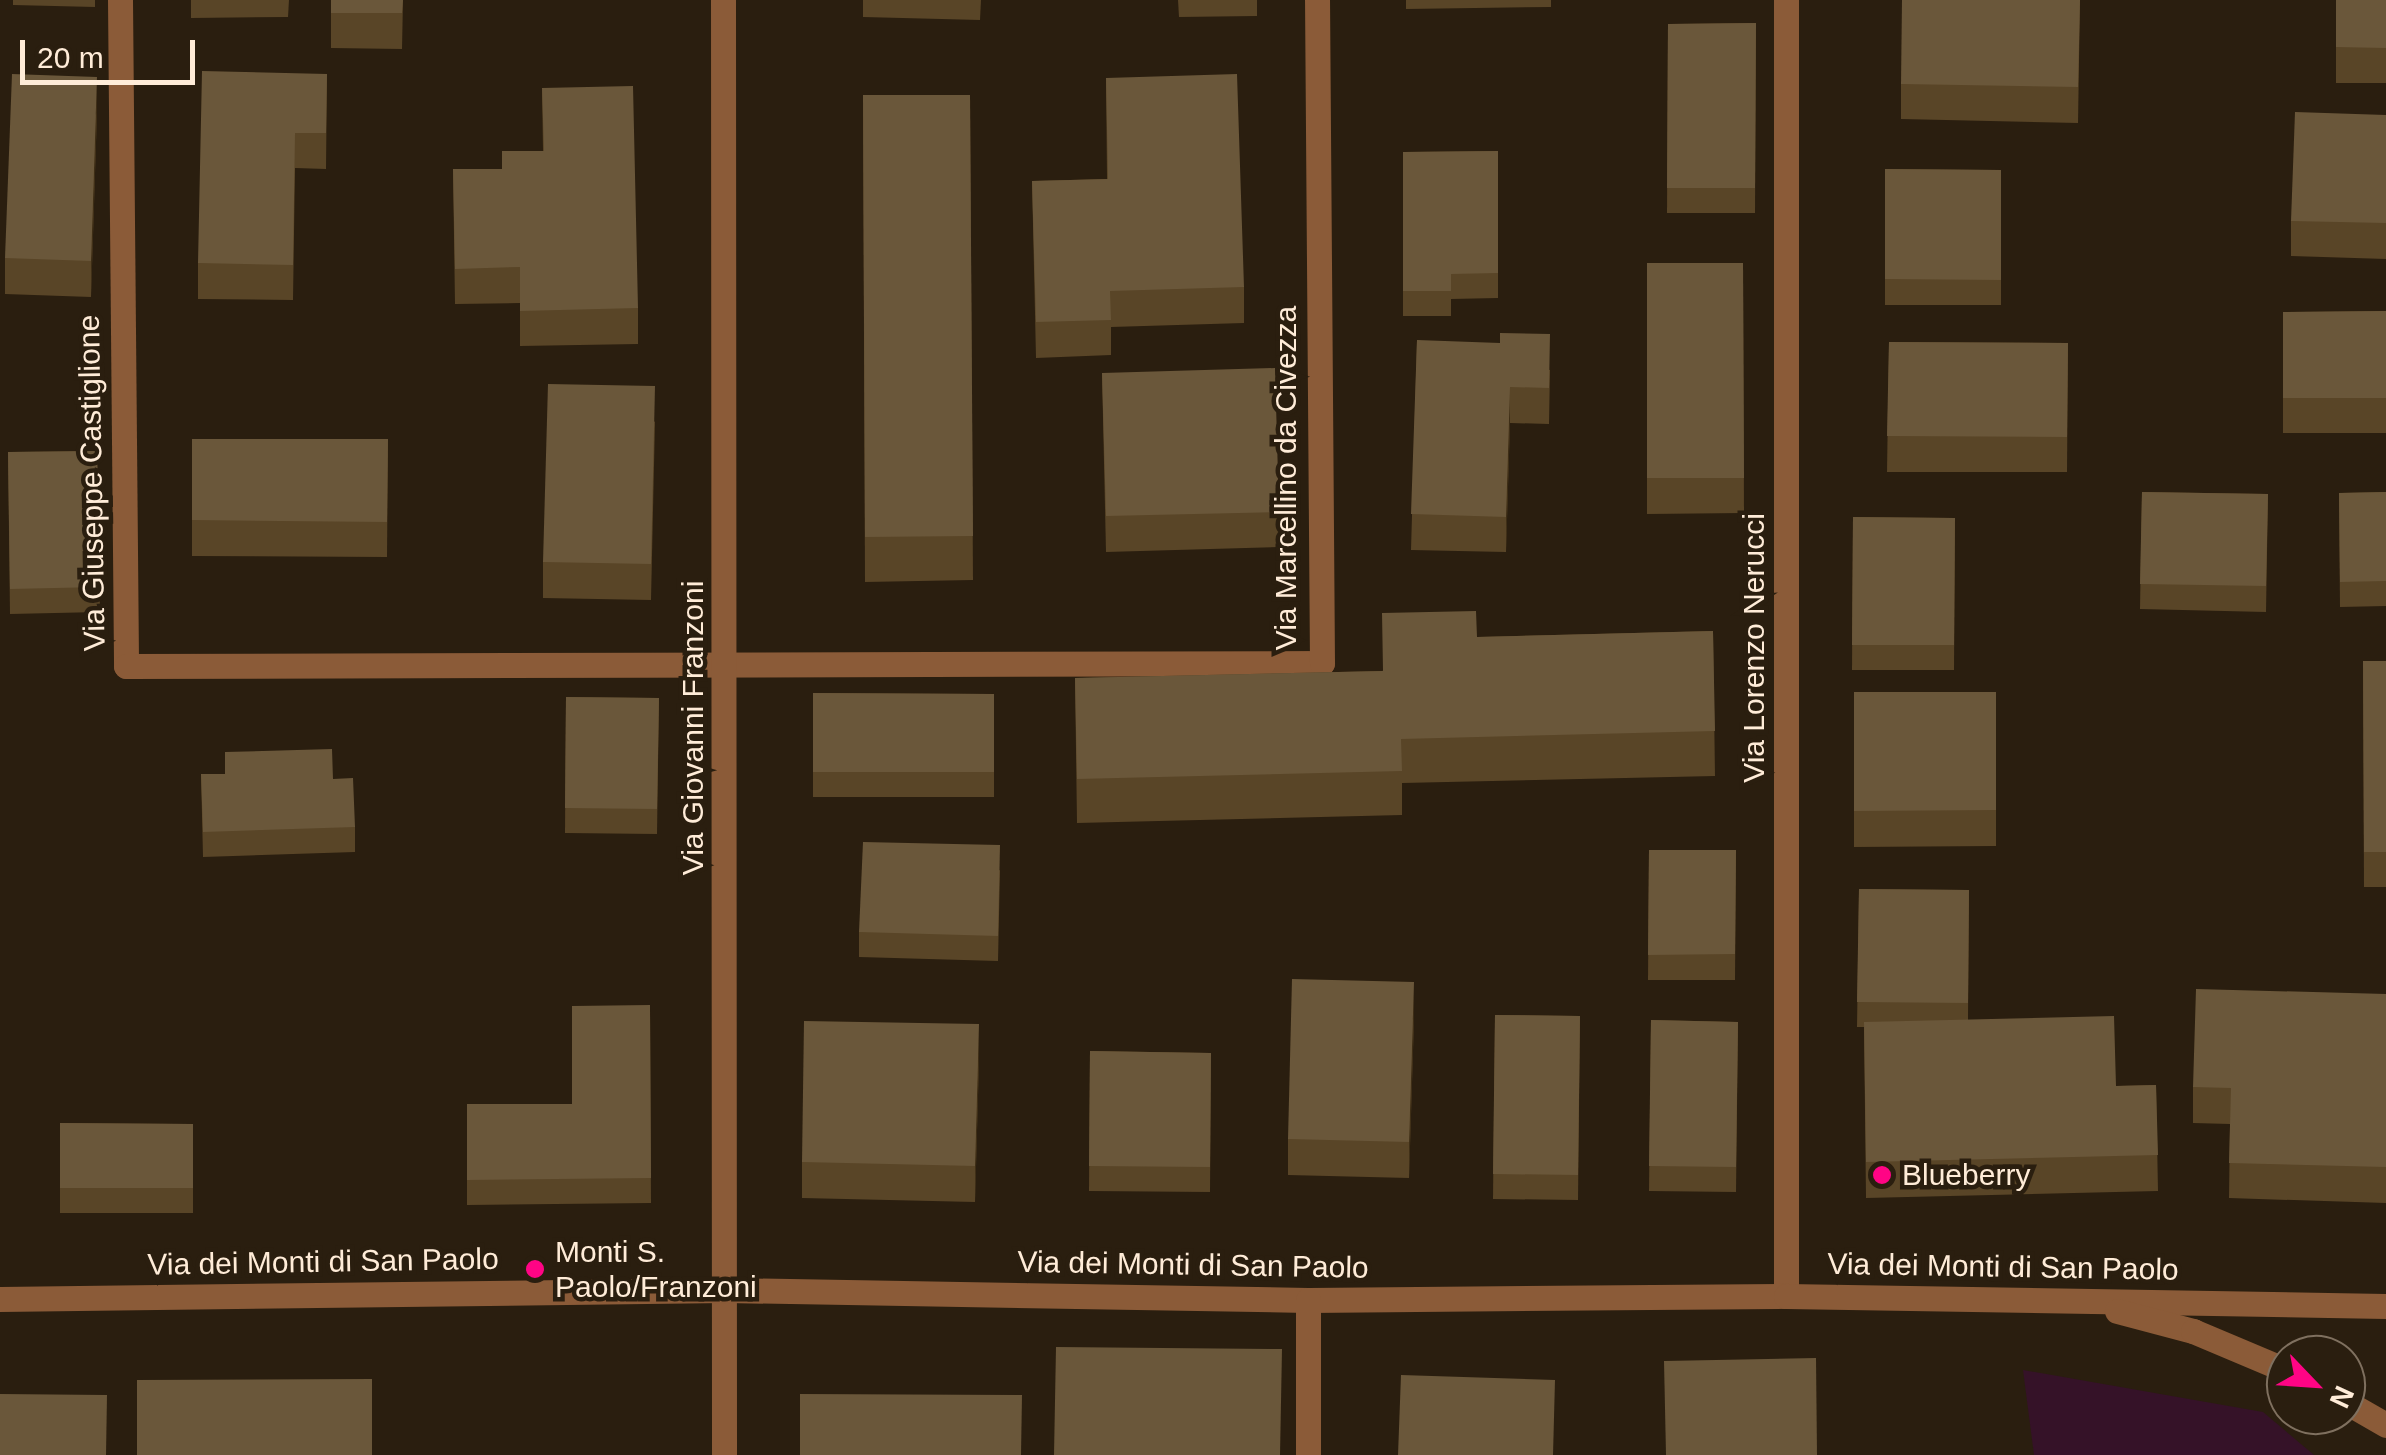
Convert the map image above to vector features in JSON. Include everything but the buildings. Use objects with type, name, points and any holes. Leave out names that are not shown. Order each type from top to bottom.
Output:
[{"type":"street","name":"Via Giuseppe Castiglione","points":[[120,0],[126,666],[726,663]]},
{"type":"street","name":"Via Giovanni Franzoni","points":[[723,0],[724,1455]]},
{"type":"street","name":"Via Marcellino da Civezza","points":[[726,663],[1322,663],[1317,0]]},
{"type":"street","name":"Via Lorenzo Nerucci","points":[[1786,0],[1786,1296]]},
{"type":"street","name":"Via dei Monti di San Paolo","points":[[0,1298],[726,1290],[1308,1300],[1786,1296],[2386,1306]]},
{"type":"street","points":[[1308,1300],[1308,1455]]},
{"type":"street","points":[[2079,1301],[2194,1331],[2266,1362]]},
{"type":"shaded area","points":[[2023,1370],[2263,1412],[2266,1435],[2290,1435],[2314,1455],[2034,1455]]},
{"type":"place","name":"Blueberry","points":[[1882,1175]]},
{"type":"place","name":"Monti S. Paolo/Franzoni","points":[[535,1269]]}]
